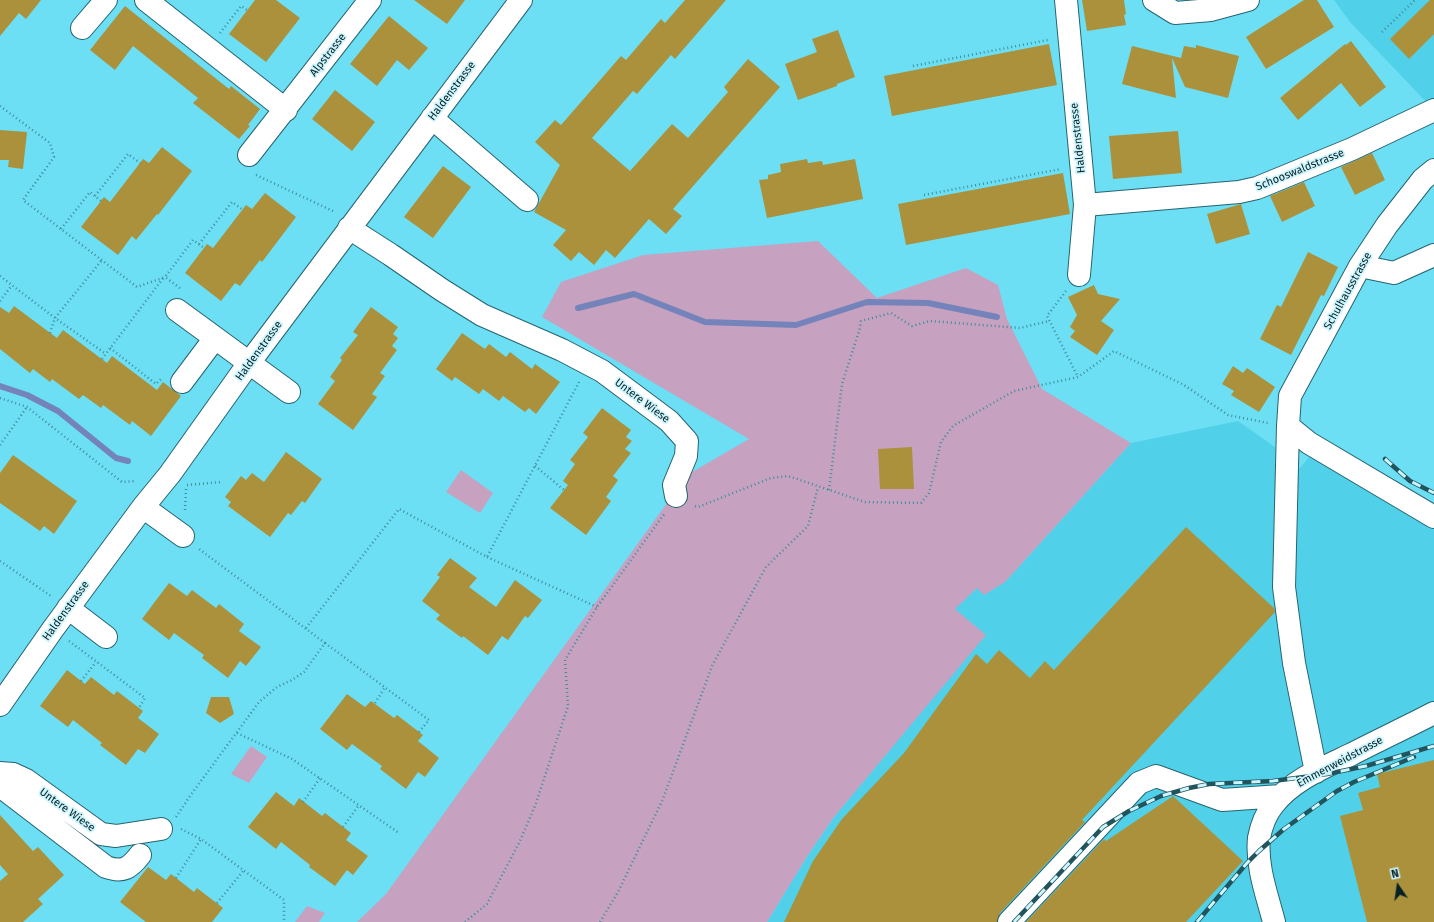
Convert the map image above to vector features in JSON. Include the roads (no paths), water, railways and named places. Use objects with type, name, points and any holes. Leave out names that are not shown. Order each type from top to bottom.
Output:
[{"type":"street","points":[[82,28],[106,0]]},
{"type":"street","points":[[146,0],[186,33],[208,48],[286,110]]},
{"type":"street","name":"Alpstrasse","points":[[250,164],[286,110],[370,0]]},
{"type":"street","name":"Haldenstrasse","points":[[1,701],[53,629],[60,603],[170,474],[249,364],[343,220],[432,118],[521,0]]},
{"type":"street","name":"Haldenstrasse","points":[[1066,0],[1085,205],[1079,275]]},
{"type":"street","points":[[1154,0],[1175,13],[1210,10],[1248,0]]},
{"type":"street","name":"Schooswaldstrasse","points":[[1085,205],[1239,192],[1257,188],[1352,149],[1434,110]]},
{"type":"street","points":[[432,118],[527,200]]},
{"type":"street","name":"Schulhausstrasse","points":[[1316,772],[1294,663],[1284,587],[1290,396],[1360,266],[1387,224],[1423,179],[1434,170]]},
{"type":"street","name":"Untere Wiese","points":[[343,220],[442,290],[482,315],[562,350],[602,371],[669,421],[687,441],[686,456],[674,485],[676,496]]},
{"type":"street","points":[[1360,266],[1394,273],[1434,255]]},
{"type":"street","points":[[180,300],[215,338],[289,392]]},
{"type":"street","points":[[175,382],[215,338]]},
{"type":"street","points":[[1288,426],[1309,443],[1434,517]]},
{"type":"street","points":[[143,507],[183,536]]},
{"type":"street","points":[[60,603],[106,637]]},
{"type":"street","name":"Emmenweidstrasse","points":[[1274,922],[1262,875],[1259,851],[1259,838],[1266,816],[1272,805],[1293,786],[1316,772],[1434,713]]},
{"type":"street","name":"Untere Wiese","points":[[0,773],[13,774],[26,780],[101,834],[106,836],[116,836],[166,827]]},
{"type":"street","points":[[1009,922],[1139,783],[1156,776],[1222,800],[1281,796]]},
{"type":"street","name":"Untere Wiese","points":[[0,786],[106,867],[117,870],[127,868],[133,865],[140,855]]},
{"type":"waterway","points":[[578,308],[634,294],[705,322],[796,325],[867,302],[928,303],[997,317]]},
{"type":"waterway","points":[[0,386],[27,395],[58,411],[116,458],[128,461]]},
{"type":"railway","points":[[1385,459],[1410,481],[1434,493]]},
{"type":"railway","points":[[1014,922],[1103,827],[1129,811],[1161,796],[1209,784],[1273,781],[1327,774],[1366,766],[1434,746]]},
{"type":"railway","points":[[1197,922],[1247,863],[1284,829],[1337,791],[1354,782],[1414,757]]}]
